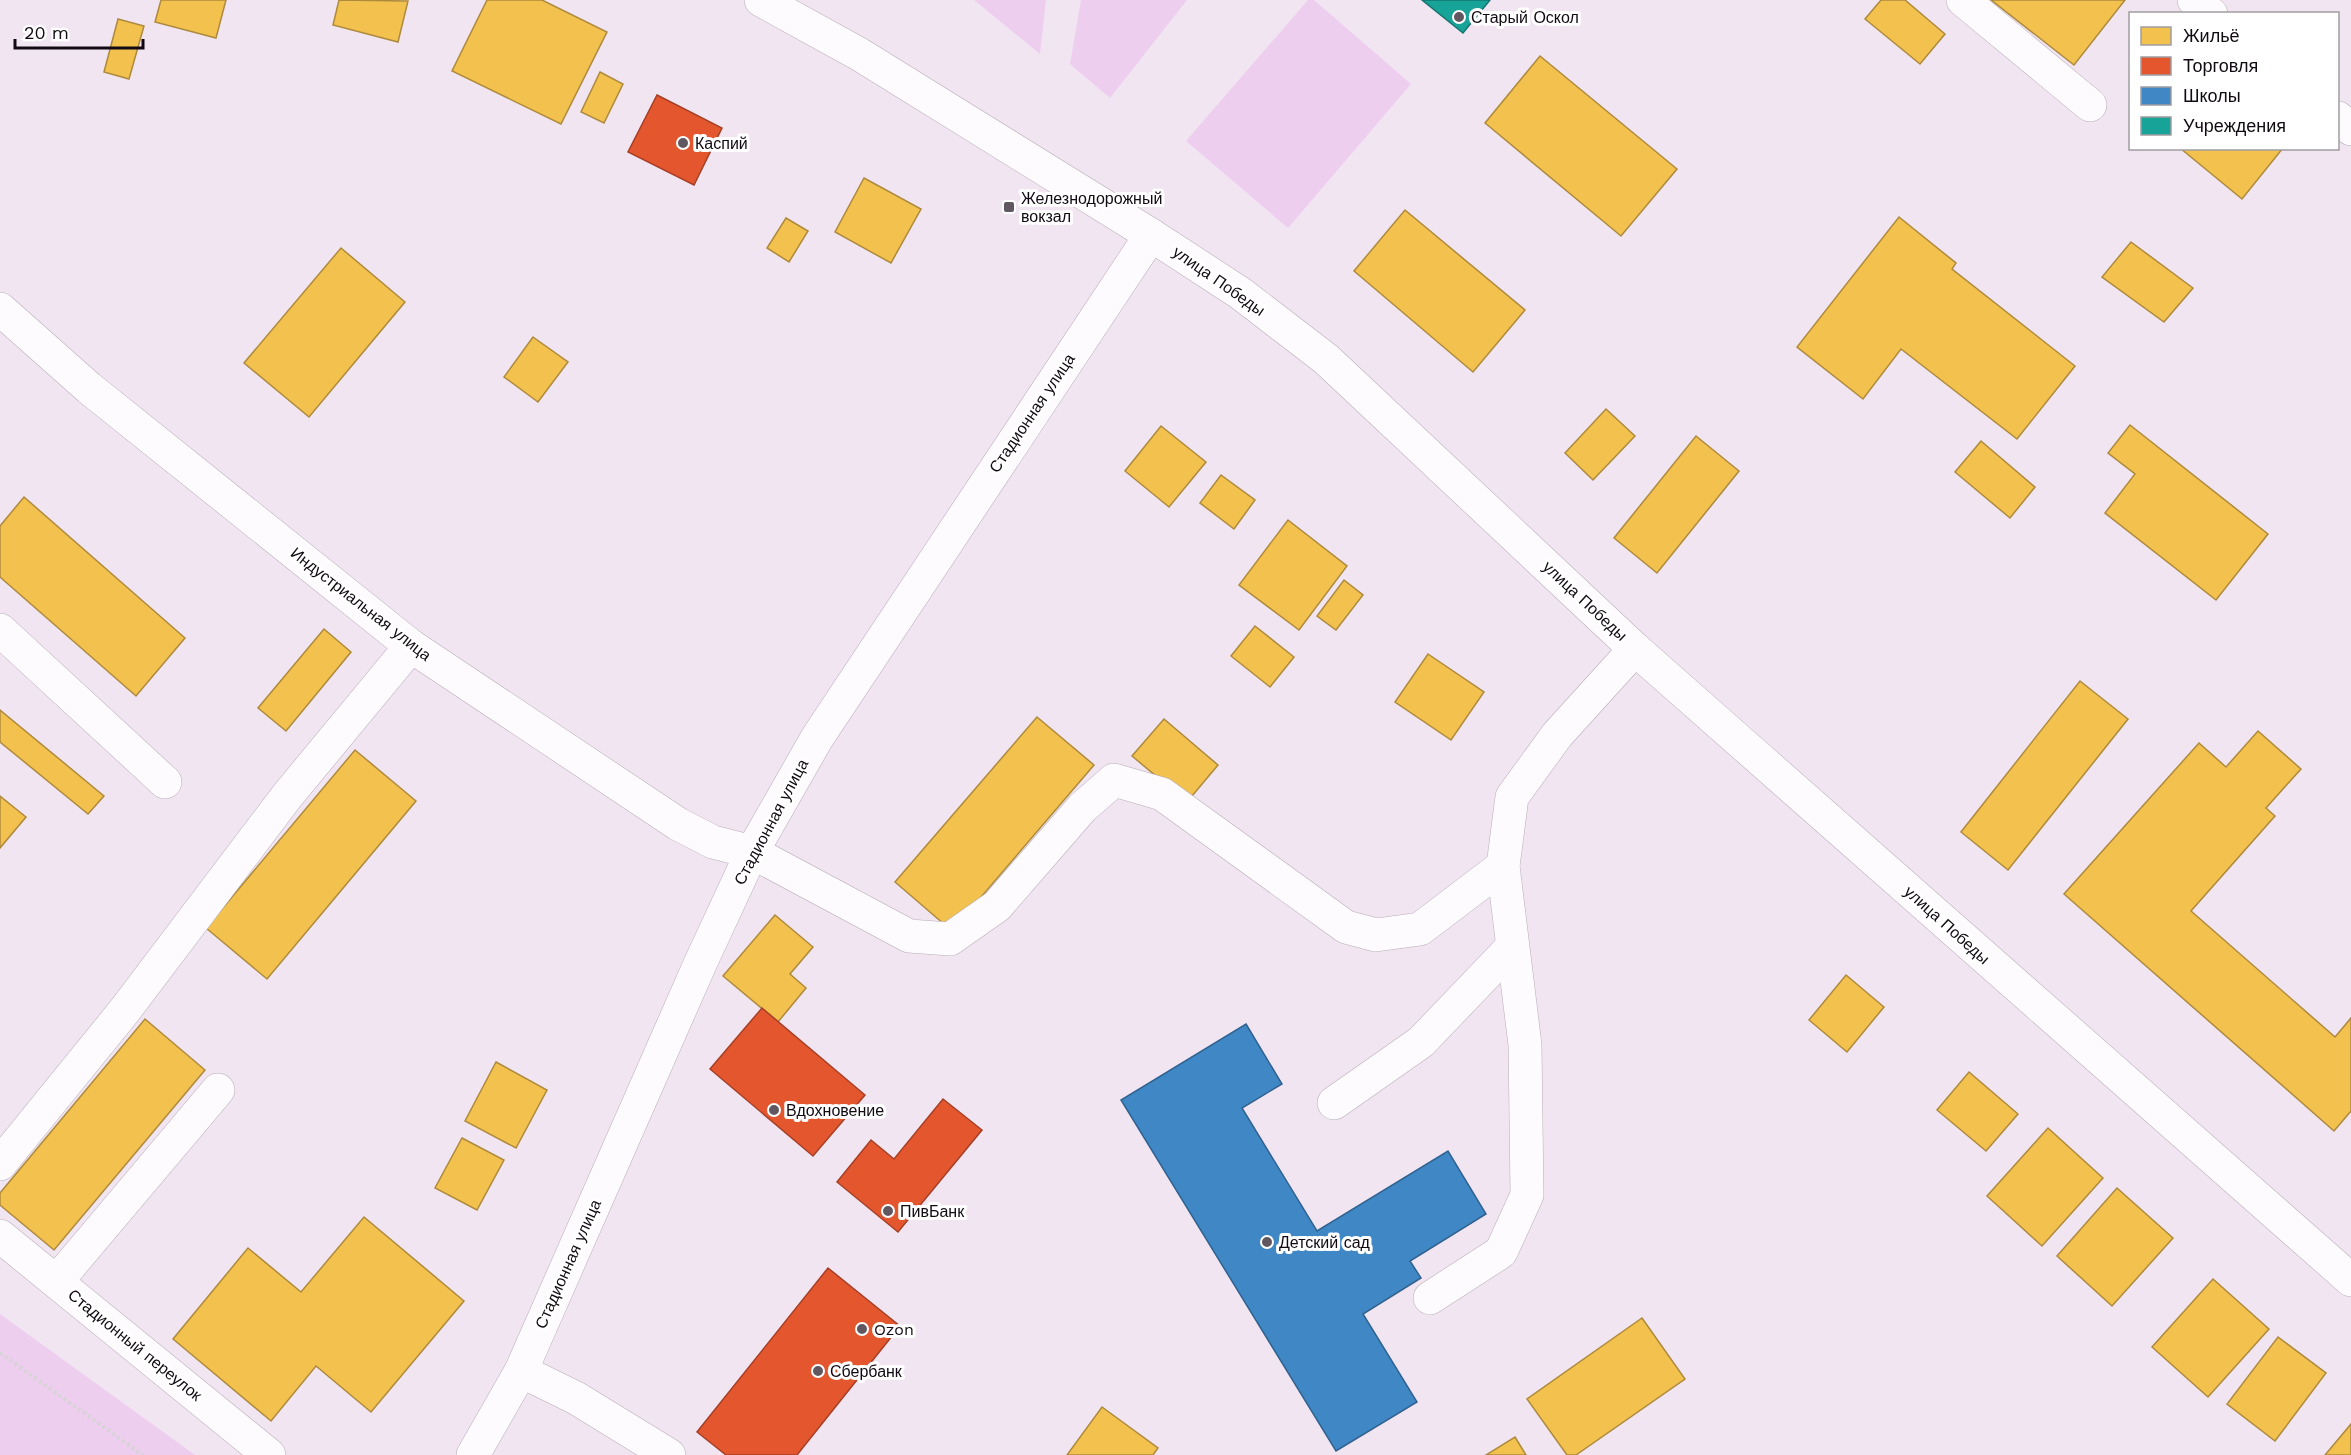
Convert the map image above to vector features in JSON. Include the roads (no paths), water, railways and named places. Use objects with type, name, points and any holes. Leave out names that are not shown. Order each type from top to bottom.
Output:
[{"type":"street","points":[[1963,0],[2090,105]]},
{"type":"street","points":[[2194,0],[2209,12]]},
{"type":"street","name":"улица Победы","points":[[773,3],[1151,235],[1240,293],[1326,359],[1635,648],[2351,1280]]},
{"type":"street","points":[[2339,119],[2351,129]]},
{"type":"street","name":"Стадионная улица","points":[[473,1455],[521,1371],[700,964],[752,852],[817,738],[1151,235]]},
{"type":"street","name":"Индустриальная улица","points":[[0,309],[89,388],[411,646],[678,824],[713,842],[752,852],[909,936],[951,939],[997,906],[1082,808],[1114,780],[1162,794],[1346,927],[1376,935],[1420,929],[1503,866]]},
{"type":"street","points":[[0,630],[165,782]]},
{"type":"street","points":[[0,1164],[124,1010],[287,796],[411,646]]},
{"type":"street","points":[[1430,1298],[1501,1252],[1527,1195],[1525,1045],[1503,866],[1512,797],[1557,735],[1635,648]]},
{"type":"street","points":[[1334,1102],[1421,1042],[1512,947]]},
{"type":"street","points":[[57,1281],[218,1090]]},
{"type":"street","name":"Стадионный переулок","points":[[0,1236],[270,1455]]},
{"type":"street","points":[[521,1371],[576,1398],[669,1455]]},
{"type":"place","name":"Старый Оскол","points":[[1459,17]]},
{"type":"place","name":"Каспий","points":[[683,143]]},
{"type":"place","name":"Железнодорожный вокзал","points":[[1009,207]]},
{"type":"place","name":"Вдохновение","points":[[774,1110]]},
{"type":"place","name":"ПивБанк","points":[[888,1211]]},
{"type":"place","name":"Детский сад","points":[[1267,1242]]},
{"type":"place","name":"Ozon","points":[[862,1329]]},
{"type":"place","name":"Сбербанк","points":[[818,1371]]}]
